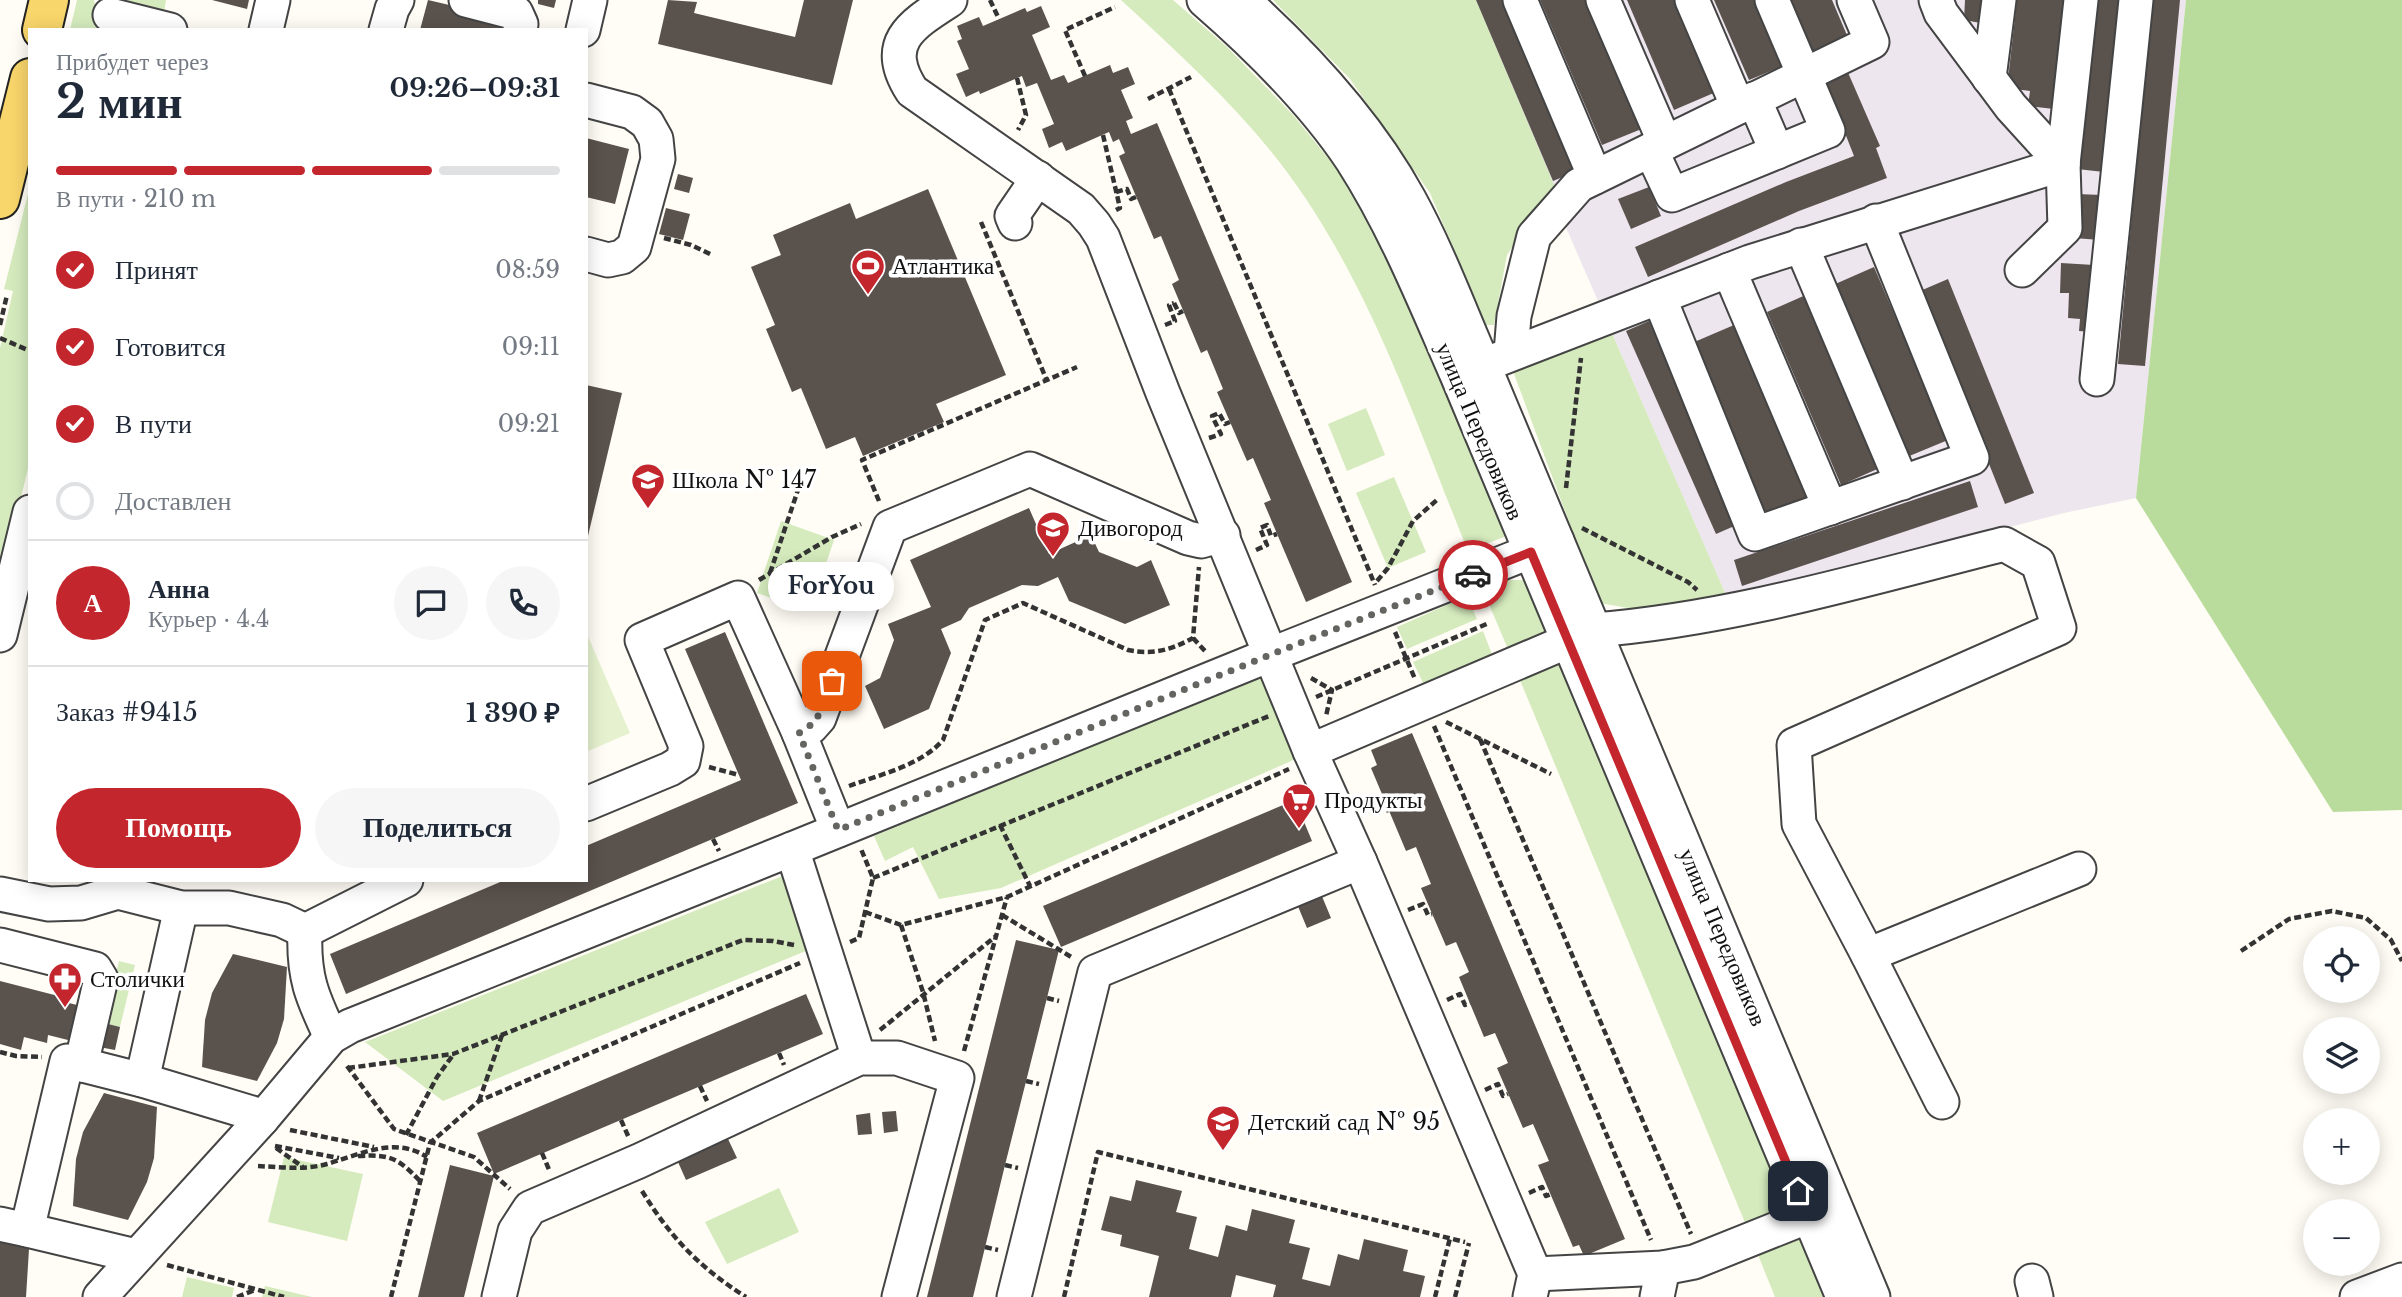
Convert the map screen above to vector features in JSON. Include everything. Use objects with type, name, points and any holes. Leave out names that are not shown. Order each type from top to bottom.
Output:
[{"type":"main road","points":[[42,28],[49,0]]},
{"type":"main road","points":[[0,199],[28,86]]},
{"type":"street","points":[[266,28],[273,0]]},
{"type":"street","points":[[387,28],[397,0]]},
{"type":"street","points":[[466,0],[516,13],[522,24],[521,28]]},
{"type":"street","points":[[583,28],[590,0]]},
{"type":"street","points":[[950,0],[918,20],[905,34],[899,52],[900,74],[912,91],[1081,209],[1103,238],[1163,393],[1212,538],[1272,654],[1533,1285],[1660,1283],[1701,1259],[1822,1211]]},
{"type":"street","name":"улица Передовиков","points":[[1204,0],[1283,76],[1318,116],[1351,159],[1410,269],[1484,364]]},
{"type":"street","name":"улица Передовиков","points":[[1243,0],[1303,59],[1375,145],[1409,199],[1438,258],[1554,539],[1581,635],[1822,1211],[1873,1297]]},
{"type":"street","points":[[1520,0],[1595,177]]},
{"type":"street","points":[[1604,0],[1658,146],[1672,195],[1828,131],[1772,0]]},
{"type":"street","points":[[1692,0],[1746,103],[1777,152]]},
{"type":"street","points":[[1484,364],[1514,316],[1534,236],[1579,185],[1872,42],[1854,0]]},
{"type":"street","points":[[1936,0],[1941,13],[2063,173]]},
{"type":"street","points":[[1989,78],[1998,0]]},
{"type":"street","points":[[2022,270],[2065,228],[2063,173],[2081,0]]},
{"type":"street","points":[[2097,379],[2136,0]]},
{"type":"street","points":[[110,15],[162,28]]},
{"type":"street","points":[[588,101],[632,112],[647,123],[656,139],[658,159],[634,247],[622,257],[608,260],[588,255]]},
{"type":"street","points":[[1702,125],[1722,174]]},
{"type":"street","points":[[1484,364],[1730,270],[1876,221],[2063,173],[2117,188]]},
{"type":"street","points":[[1015,223],[1012,216],[1038,178]]},
{"type":"street","points":[[1659,297],[1755,534],[1902,483],[1972,458],[1876,221]]},
{"type":"street","points":[[1801,246],[1902,483]]},
{"type":"street","points":[[1730,270],[1830,508]]},
{"type":"street","points":[[799,733],[811,727],[819,718],[887,520],[1030,469],[1188,538],[1212,538]]},
{"type":"street","points":[[0,635],[28,520]]},
{"type":"street","points":[[100,1297],[262,1119],[331,1037],[350,1026],[1272,654],[1380,596],[1554,539]]},
{"type":"street","points":[[1310,751],[1427,708],[1581,635],[1724,612],[2004,544],[2038,563],[2059,628],[1794,744],[1799,824],[1942,1102]]},
{"type":"street","points":[[588,803],[683,761],[686,746],[642,640],[738,598],[799,733],[838,830]]},
{"type":"street","points":[[792,849],[859,1058]]},
{"type":"street","points":[[1014,1297],[1095,972],[1360,862]]},
{"type":"street","points":[[1868,955],[2079,869]]},
{"type":"street","points":[[305,931],[402,882]]},
{"type":"street","points":[[0,894],[49,904],[81,904],[119,886],[181,908],[229,908],[282,920],[305,931]]},
{"type":"street","points":[[142,1080],[181,908]]},
{"type":"street","points":[[305,931],[304,962],[314,1000],[331,1037]]},
{"type":"street","points":[[0,945],[95,969],[101,979],[89,1061],[13,1227],[136,1256]]},
{"type":"street","points":[[499,1297],[515,1231],[530,1208],[859,1058],[897,1058],[949,1075],[900,1297]]},
{"type":"street","points":[[89,1061],[252,1113],[262,1119]]},
{"type":"street","name":"улица Передовиков","points":[[1822,1211],[1843,1297]]},
{"type":"street","points":[[2357,1297],[2402,1280]]},
{"type":"path","points":[[990,0],[999,19]]},
{"type":"path","points":[[1085,76],[1065,30],[1115,7]]},
{"type":"path","points":[[1148,99],[1191,77]]},
{"type":"path","points":[[1004,155],[1026,115],[1017,78]]},
{"type":"path","points":[[1169,89],[1427,708],[1660,1283]]},
{"type":"path","points":[[1094,224],[1120,208],[1103,135]]},
{"type":"path","points":[[1116,192],[1127,189],[1132,199],[1136,197]]},
{"type":"path","points":[[981,222],[1047,381]]},
{"type":"path","points":[[640,232],[691,245],[712,255]]},
{"type":"path","points":[[0,326],[7,295]]},
{"type":"path","points":[[1174,303],[1179,313],[1184,311]]},
{"type":"path","points":[[1566,491],[1584,326]]},
{"type":"path","points":[[0,338],[28,350]]},
{"type":"path","points":[[759,580],[832,537],[887,520],[862,460],[1077,367]]},
{"type":"path","points":[[1219,413],[1224,424],[1230,422]]},
{"type":"path","points":[[770,573],[801,481]]},
{"type":"path","points":[[1380,596],[1388,568],[1413,521],[1438,499]]},
{"type":"path","points":[[1267,525],[1271,536],[1277,534]]},
{"type":"path","points":[[1193,638],[1212,538]]},
{"type":"path","points":[[1554,539],[1688,582],[1724,612]]},
{"type":"path","points":[[824,795],[933,752],[948,729],[985,620],[1023,603],[1128,650],[1146,653],[1166,651],[1193,638]]},
{"type":"path","points":[[391,1297],[430,1143],[479,1101],[859,938],[873,878],[1293,707],[1489,623]]},
{"type":"path","points":[[1193,638],[1205,651]]},
{"type":"path","points":[[1427,708],[1480,739],[1551,774]]},
{"type":"path","points":[[1480,739],[1701,1259]]},
{"type":"path","points":[[865,912],[901,925],[1007,897],[1304,763],[1310,751]]},
{"type":"path","points":[[1380,800],[1385,811],[1388,810]]},
{"type":"path","points":[[1000,825],[1030,887]]},
{"type":"path","points":[[949,1075],[1007,897]]},
{"type":"path","points":[[1423,904],[1428,915],[1432,914]]},
{"type":"path","points":[[2241,951],[2289,919],[2332,911],[2367,918],[2391,940],[2402,961]]},
{"type":"path","points":[[1002,915],[1095,972]]},
{"type":"path","points":[[901,925],[949,1075]]},
{"type":"path","points":[[859,1058],[869,1039],[923,992],[996,936]]},
{"type":"path","points":[[348,1068],[453,1054],[743,940],[773,941],[825,953]]},
{"type":"path","points":[[1460,994],[1465,1005],[1470,1003]]},
{"type":"path","points":[[479,1101],[503,1034]]},
{"type":"path","points":[[331,1037],[348,1068],[394,1129],[474,1157],[530,1208]]},
{"type":"path","points":[[0,1052],[16,1056],[89,1061]]},
{"type":"path","points":[[406,1135],[437,1077],[453,1054]]},
{"type":"path","points":[[1498,1084],[1503,1096],[1508,1094]]},
{"type":"path","points":[[262,1119],[272,1126],[382,1148]]},
{"type":"path","points":[[304,1168],[271,1145],[306,1154],[340,1158]]},
{"type":"path","points":[[353,1156],[382,1148],[414,1149],[427,1157]]},
{"type":"path","points":[[1064,1297],[1098,1152],[1467,1242],[1455,1297]]},
{"type":"path","points":[[224,1160],[255,1166],[304,1168],[324,1165],[340,1158],[373,1154],[404,1164],[420,1182]]},
{"type":"path","points":[[627,1166],[668,1232],[721,1281],[746,1297]]},
{"type":"path","points":[[1542,1187],[1546,1196],[1551,1195]]},
{"type":"path","points":[[1435,1297],[1450,1238]]},
{"type":"path","points":[[136,1256],[284,1297]]},
{"type":"path","points":[[237,1297],[256,1289]]},
{"type":"shaded area","points":[[1467,0],[2186,0],[2136,498],[2064,513],[1728,600]]},
{"type":"green space","points":[[77,0],[94,0],[100,28],[70,28]]},
{"type":"green space","points":[[121,0],[166,0],[164,13],[122,3]]},
{"type":"green space","points":[[1121,0],[1173,0],[1227,47],[1294,116],[1344,178],[1379,235],[1509,535],[1468,551],[1396,370],[1332,240],[1306,199],[1265,144],[1195,70]]},
{"type":"green space","points":[[1273,0],[1476,0],[1557,192],[1532,217],[1507,255],[1494,325],[1486,325],[1430,193],[1350,79]]},
{"type":"green space","points":[[2186,0],[2402,0],[2402,810],[2333,812],[2136,498]]},
{"type":"green space","points":[[28,194],[28,468],[0,584],[0,348],[13,291],[4,289]]},
{"type":"green space","points":[[1611,331],[1726,595],[1640,610],[1599,603],[1513,371]]},
{"type":"green space","points":[[1366,408],[1385,455],[1347,471],[1328,424]]},
{"type":"green space","points":[[1394,477],[1426,552],[1388,568],[1356,493]]},
{"type":"green space","points":[[781,521],[834,540],[810,611],[757,593]]},
{"type":"green space","points":[[1508,580],[1528,580],[1552,637],[1510,654],[1483,590]]},
{"type":"green space","points":[[1467,596],[1477,619],[1407,649],[1397,627]]},
{"type":"green space","points":[[1483,631],[1493,657],[1425,687],[1413,662]]},
{"type":"green space","points":[[588,637],[630,733],[588,751]]},
{"type":"green space","points":[[1559,656],[1789,1207],[1746,1225],[1517,673]]},
{"type":"green space","points":[[1264,675],[1298,758],[1001,888],[939,899],[913,847],[885,861],[874,836]]},
{"type":"green space","points":[[790,873],[813,948],[443,1101],[365,1042]]},
{"type":"green space","points":[[119,961],[135,965],[120,1027],[104,1023]]},
{"type":"green space","points":[[284,1157],[363,1174],[347,1241],[268,1222]]},
{"type":"green space","points":[[779,1188],[799,1232],[727,1264],[705,1222]]},
{"type":"green space","points":[[1799,1233],[1826,1297],[1775,1297],[1756,1250]]},
{"type":"green space","points":[[187,1277],[234,1288],[232,1297],[182,1297]]},
{"type":"green space","points":[[265,1286],[312,1297],[262,1297]]},
{"type":"building","points":[[212,0],[249,0],[247,9]]},
{"type":"building","points":[[428,0],[505,18],[502,28],[421,28]]},
{"type":"building","points":[[538,0],[556,0],[554,8],[538,4]]},
{"type":"building","points":[[668,0],[697,2],[694,13],[795,37],[804,0],[853,0],[832,85],[658,44]]},
{"type":"building","points":[[1476,0],[1502,0],[1575,172],[1553,181]]},
{"type":"building","points":[[1540,0],[1589,0],[1644,128],[1602,145]]},
{"type":"building","points":[[1627,0],[1677,0],[1716,92],[1674,110]]},
{"type":"building","points":[[1714,0],[1762,0],[1790,63],[1749,80]]},
{"type":"building","points":[[1783,0],[1832,0],[1849,40],[1807,58]]},
{"type":"building","points":[[1965,0],[1988,0],[1986,24],[1964,20]]},
{"type":"building","points":[[2017,0],[2066,0],[2054,109],[2028,106],[2030,91],[2007,88]]},
{"type":"building","points":[[2095,0],[2123,0],[2104,172],[2077,169]]},
{"type":"building","points":[[2152,0],[2180,0],[2145,366],[2118,364]]},
{"type":"building","points":[[1041,6],[1050,27],[1032,35],[1051,80],[1064,75],[1068,83],[1110,65],[1113,73],[1128,67],[1135,84],[1121,90],[1133,118],[1126,121],[1131,134],[1157,123],[1352,582],[1306,602],[1264,503],[1271,500],[1253,458],[1247,461],[1217,392],[1223,389],[1207,350],[1201,353],[1172,284],[1179,280],[1161,236],[1154,239],[1119,156],[1125,153],[1119,139],[1113,142],[1109,132],[1066,151],[1062,142],[1049,148],[1042,129],[1054,124],[1037,83],[1026,87],[1022,76],[980,94],[979,91],[966,97],[956,74],[969,69],[957,41],[962,39],[957,26],[979,17],[983,26],[1025,8],[1027,12]]},
{"type":"building","points":[[1846,68],[1880,146],[1876,148],[1887,178],[1799,211],[1648,277],[1635,247],[1854,156],[1823,77]]},
{"type":"building","points":[[588,139],[629,149],[615,204],[588,197]]},
{"type":"building","points":[[678,174],[693,178],[689,193],[674,189]]},
{"type":"building","points":[[1649,187],[1661,216],[1631,229],[1618,199]]},
{"type":"building","name":"Атлантика","points":[[928,189],[1006,375],[936,404],[944,422],[863,456],[855,437],[826,449],[801,388],[792,392],[766,329],[775,325],[751,267],[781,255],[773,235],[850,203],[856,219]]},
{"type":"building","points":[[2077,194],[2102,195],[2100,240],[2074,238]]},
{"type":"building","points":[[666,208],[690,214],[683,240],[659,234]]},
{"type":"building","points":[[2061,263],[2094,265],[2091,332],[2079,331],[2080,319],[2068,318],[2069,293],[2060,293]]},
{"type":"building","points":[[1874,267],[1948,440],[1907,457],[1833,285]]},
{"type":"building","points":[[1948,279],[2034,493],[2005,504],[1920,291]]},
{"type":"building","points":[[1808,294],[1882,467],[1841,485],[1767,312]]},
{"type":"building","points":[[1649,321],[1739,524],[1716,534],[1626,331]]},
{"type":"building","points":[[1734,325],[1808,497],[1766,515],[1692,343]]},
{"type":"building","points":[[588,385],[622,393],[588,536]]},
{"type":"building","points":[[1970,481],[1978,507],[1742,586],[1734,560]]},
{"type":"building","points":[[1029,508],[1049,554],[1091,535],[1099,552],[1137,567],[1151,560],[1170,605],[1125,624],[1069,601],[1058,577],[1038,586],[1022,585],[969,608],[961,620],[941,629],[951,653],[929,709],[884,729],[865,686],[880,678],[894,640],[888,624],[931,607],[910,560]]},
{"type":"building","points":[[725,632],[798,803],[346,994],[330,954],[500,882],[588,882],[588,845],[741,780],[685,649]]},
{"type":"building","points":[[1412,733],[1625,1239],[1584,1256],[1579,1245],[1573,1247],[1538,1165],[1549,1161],[1533,1124],[1523,1128],[1497,1068],[1508,1063],[1495,1033],[1484,1037],[1459,977],[1469,972],[1456,942],[1446,946],[1421,888],[1431,884],[1416,847],[1406,851],[1371,768],[1377,765],[1371,750]]},
{"type":"building","points":[[1295,800],[1312,841],[1061,947],[1043,906]]},
{"type":"building","points":[[1321,894],[1331,918],[1307,928],[1297,904]]},
{"type":"building","points":[[1016,940],[1059,950],[973,1297],[927,1297]]},
{"type":"building","points":[[233,954],[287,967],[284,1019],[277,1043],[257,1081],[202,1067],[205,1020],[212,993]]},
{"type":"building","points":[[0,981],[70,999],[69,1003],[81,1006],[72,1041],[48,1035],[47,1043],[24,1037],[21,1050],[0,1044]]},
{"type":"building","points":[[806,994],[823,1034],[494,1174],[477,1133]]},
{"type":"building","points":[[104,1023],[120,1027],[115,1050],[99,1047]]},
{"type":"building","points":[[104,1093],[157,1107],[154,1158],[147,1182],[128,1220],[73,1206],[76,1159],[83,1132]]},
{"type":"building","points":[[896,1111],[898,1131],[884,1133],[882,1112]]},
{"type":"building","points":[[870,1113],[872,1134],[858,1135],[856,1115]]},
{"type":"building","points":[[728,1139],[737,1158],[686,1180],[678,1162]]},
{"type":"building","points":[[450,1165],[494,1176],[464,1297],[418,1297]]},
{"type":"building","points":[[1136,1180],[1182,1191],[1176,1212],[1197,1217],[1189,1249],[1218,1257],[1226,1225],[1247,1231],[1252,1209],[1295,1220],[1289,1243],[1310,1248],[1302,1279],[1330,1286],[1338,1254],[1359,1260],[1364,1239],[1408,1250],[1403,1271],[1425,1276],[1420,1297],[1273,1297],[1276,1285],[1236,1275],[1231,1297],[1149,1297],[1159,1256],[1120,1246],[1122,1235],[1101,1230],[1110,1196],[1131,1201]]},
{"type":"building","points":[[0,1242],[29,1249],[26,1297],[0,1297]]},
{"type":"way so far","points":[[832,681],[819,718],[811,727],[799,733],[838,830],[1473,575]]},
{"type":"place","name":"Атлантика","points":[[868,296]]},
{"type":"place","name":"Школа № 147","points":[[648,510]]},
{"type":"place","name":"Дивогород","points":[[1053,558]]},
{"type":"place","name":"ForYou","points":[[832,681]]},
{"type":"place","name":"Продукты","points":[[1299,830]]},
{"type":"place","name":"Столички","points":[[65,1009]]},
{"type":"place","name":"Детский сад № 95","points":[[1223,1152]]},
{"type":"route","points":[[1473,575],[1531,552],[1798,1191]]}]
